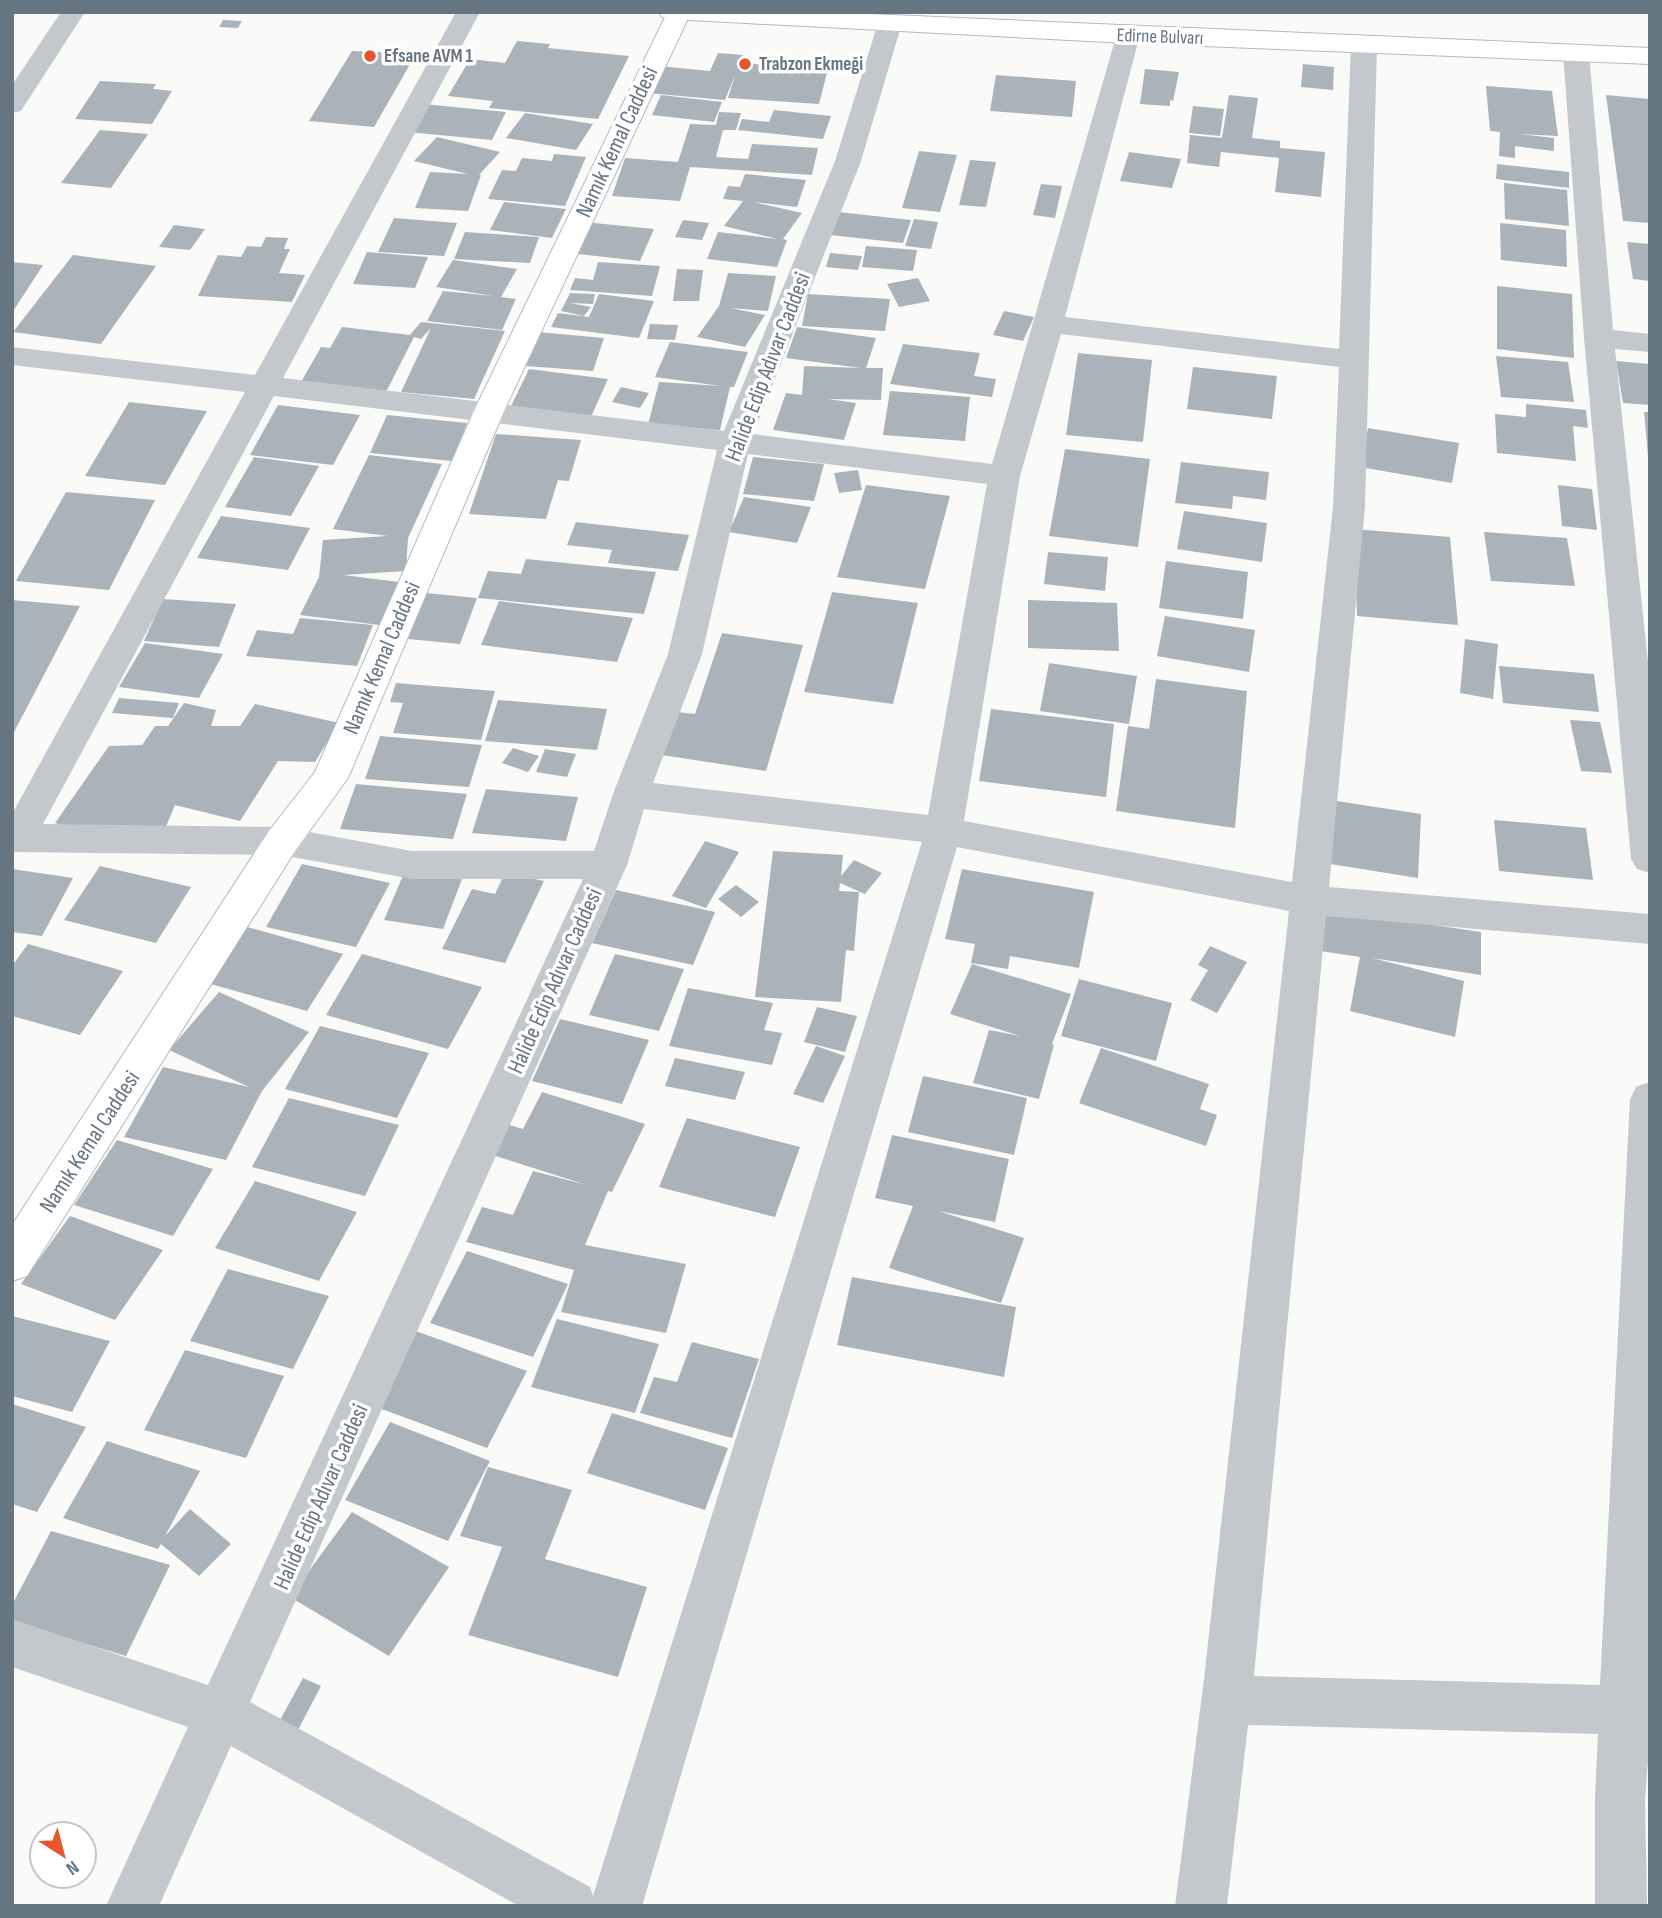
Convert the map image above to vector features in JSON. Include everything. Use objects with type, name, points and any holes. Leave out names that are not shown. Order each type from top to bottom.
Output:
[{"type":"main road","name":"Edirne Bulvarı","points":[[671,12],[1127,36],[1650,56]]},
{"type":"main road","name":"Namık Kemal Caddesi","points":[[12,1262],[282,841],[330,778],[489,411],[679,13]]},
{"type":"street","points":[[12,105],[73,12]]},
{"type":"street","points":[[468,12],[15,839],[282,841],[412,864],[608,865]]},
{"type":"street","name":"Halide Edip Adıvar Caddesi","points":[[132,1906],[608,865],[631,794],[685,654],[736,441],[848,161],[890,23]]},
{"type":"street","points":[[616,1906],[944,831],[1004,476],[1049,324],[1127,36]]},
{"type":"street","points":[[1201,1906],[1226,1700],[1349,507],[1364,45]]},
{"type":"street","points":[[1576,53],[1599,338],[1637,613],[1650,859]]},
{"type":"street","points":[[1049,324],[1354,360]]},
{"type":"street","points":[[1599,338],[1650,343]]},
{"type":"street","points":[[12,356],[489,411],[1004,476]]},
{"type":"street","points":[[631,794],[944,831],[1310,900],[1650,929]]},
{"type":"street","points":[[1621,1906],[1620,1799],[1637,1711],[1650,1099]]},
{"type":"street","points":[[12,1643],[222,1714],[571,1906]]},
{"type":"street","points":[[1226,1700],[1637,1711]]},
{"type":"building","points":[[223,20],[242,21],[238,28],[219,27]]},
{"type":"building","points":[[517,41],[550,44],[548,48],[629,56],[598,119],[489,108],[493,101],[448,96],[470,59],[505,63]]},
{"type":"building","points":[[352,51],[402,53],[412,61],[374,127],[309,121]]},
{"type":"building","points":[[718,53],[743,55],[739,63],[828,69],[819,104],[728,98],[735,75],[725,100],[647,93],[659,66],[710,71]]},
{"type":"building","points":[[1303,64],[1334,67],[1333,90],[1301,87]]},
{"type":"building","points":[[1145,69],[1179,72],[1170,106],[1140,104]]},
{"type":"building","points":[[996,75],[1076,81],[1072,117],[990,111]]},
{"type":"building","points":[[100,81],[156,84],[153,89],[172,91],[152,124],[75,119]]},
{"type":"building","points":[[1486,86],[1552,91],[1558,136],[1519,134],[1554,138],[1554,151],[1515,146],[1515,158],[1499,156],[1500,132],[1490,131]]},
{"type":"building","points":[[661,95],[722,102],[714,122],[652,115]]},
{"type":"building","points":[[1229,95],[1258,98],[1252,138],[1280,141],[1280,148],[1325,152],[1321,197],[1275,192],[1279,158],[1221,152],[1219,167],[1187,163],[1190,135],[1222,138]]},
{"type":"building","points":[[1606,95],[1650,99],[1650,223],[1623,221]]},
{"type":"building","points":[[423,104],[506,112],[492,140],[407,132]]},
{"type":"building","points":[[1193,106],[1224,109],[1220,136],[1189,133]]},
{"type":"building","points":[[774,110],[831,116],[823,139],[738,130],[742,119],[769,122]]},
{"type":"building","points":[[719,112],[741,113],[736,130],[723,130],[716,157],[748,159],[752,144],[818,148],[812,175],[690,167],[680,201],[612,196],[625,158],[678,162],[690,124],[716,125]]},
{"type":"building","points":[[525,113],[593,124],[576,150],[506,138]]},
{"type":"building","points":[[100,130],[148,134],[111,188],[61,183]]},
{"type":"building","points":[[437,137],[500,152],[479,175],[468,211],[415,208],[430,172],[468,174],[414,161]]},
{"type":"building","points":[[919,151],[957,155],[940,212],[902,208]]},
{"type":"building","points":[[1129,152],[1181,159],[1172,188],[1120,181]]},
{"type":"building","points":[[554,154],[586,157],[565,206],[488,199],[502,170],[516,171],[522,158],[552,161]]},
{"type":"building","points":[[970,160],[996,162],[986,207],[959,205]]},
{"type":"building","points":[[1497,164],[1569,172],[1569,188],[1496,179]]},
{"type":"building","points":[[745,174],[806,180],[797,207],[753,202],[802,213],[783,239],[787,240],[777,267],[707,259],[718,232],[778,239],[724,226],[743,201],[723,199],[728,186],[740,187]]},
{"type":"building","points":[[1504,183],[1567,190],[1569,226],[1505,219]]},
{"type":"building","points":[[1041,184],[1062,186],[1055,218],[1033,215]]},
{"type":"building","points":[[504,202],[566,209],[552,238],[490,230]]},
{"type":"building","points":[[838,212],[911,220],[903,243],[830,235]]},
{"type":"building","points":[[394,218],[457,223],[444,256],[378,252]]},
{"type":"building","points":[[914,219],[938,222],[931,249],[905,246]]},
{"type":"building","points":[[683,220],[709,223],[702,240],[675,237]]},
{"type":"building","points":[[584,222],[654,229],[640,261],[570,253]]},
{"type":"building","points":[[1500,223],[1566,230],[1567,267],[1501,260]]},
{"type":"building","points":[[174,225],[205,229],[190,250],[159,247]]},
{"type":"building","points":[[465,232],[539,237],[530,263],[454,259]]},
{"type":"building","points":[[266,237],[288,238],[284,249],[290,249],[279,273],[305,275],[292,302],[198,296],[218,255],[241,257],[247,246],[261,247]]},
{"type":"building","points":[[1627,242],[1650,244],[1650,281],[1633,279]]},
{"type":"building","points":[[866,246],[917,250],[913,271],[862,267]]},
{"type":"building","points":[[367,252],[428,257],[415,288],[353,284]]},
{"type":"building","points":[[830,253],[862,256],[858,270],[826,267]]},
{"type":"building","points":[[73,255],[156,266],[101,344],[13,332]]},
{"type":"building","points":[[453,260],[517,269],[501,297],[516,299],[502,330],[427,321],[443,291],[494,296],[436,287]]},
{"type":"building","points":[[12,262],[43,265],[12,313]]},
{"type":"building","points":[[598,262],[660,266],[652,296],[570,290],[575,278],[593,280]]},
{"type":"building","points":[[677,269],[703,270],[699,301],[673,301]]},
{"type":"building","points":[[728,273],[776,276],[768,311],[730,308],[765,315],[745,347],[697,337],[719,306]]},
{"type":"building","points":[[918,278],[930,301],[899,307],[887,284]]},
{"type":"building","points":[[1497,286],[1572,294],[1574,358],[1497,349]]},
{"type":"building","points":[[570,293],[595,294],[593,304],[570,303],[591,307],[584,316],[561,311]]},
{"type":"building","points":[[599,294],[654,301],[639,338],[551,327],[558,313],[589,317]]},
{"type":"building","points":[[808,294],[890,299],[885,331],[802,326]]},
{"type":"building","points":[[1004,311],[1034,317],[1023,341],[993,335]]},
{"type":"building","points":[[421,322],[505,331],[474,399],[401,392],[431,328],[421,339],[414,337],[386,392],[301,382],[321,347],[330,348],[342,327],[410,335]]},
{"type":"building","points":[[650,324],[678,325],[675,340],[647,339]]},
{"type":"building","points":[[797,327],[876,338],[866,368],[883,368],[881,400],[828,399],[856,403],[844,440],[773,430],[786,393],[802,395],[804,366],[861,368],[786,358]]},
{"type":"building","points":[[538,332],[604,338],[593,371],[526,366]]},
{"type":"building","points":[[670,342],[748,352],[734,387],[730,387],[720,430],[648,425],[659,382],[721,386],[655,377]]},
{"type":"building","points":[[903,344],[980,353],[974,376],[996,379],[992,397],[890,384]]},
{"type":"building","points":[[1078,353],[1152,360],[1143,442],[1066,435]]},
{"type":"building","points":[[1496,356],[1568,362],[1574,402],[1501,397]]},
{"type":"building","points":[[1616,361],[1650,364],[1650,405],[1623,403]]},
{"type":"building","points":[[1193,367],[1277,376],[1272,419],[1187,409]]},
{"type":"building","points":[[529,369],[608,379],[590,419],[510,408]]},
{"type":"building","points":[[621,387],[649,393],[640,408],[612,402]]},
{"type":"building","points":[[890,391],[970,397],[965,441],[883,435]]},
{"type":"building","points":[[129,402],[207,411],[165,485],[85,476]]},
{"type":"building","points":[[1526,404],[1586,410],[1588,428],[1573,426],[1576,461],[1497,453],[1495,414],[1526,417]]},
{"type":"building","points":[[278,405],[360,415],[333,465],[250,455]]},
{"type":"building","points":[[1644,412],[1650,412],[1650,456],[1648,456]]},
{"type":"building","points":[[387,415],[467,423],[452,461],[370,453]]},
{"type":"building","points":[[1368,428],[1459,443],[1452,483],[1360,467]]},
{"type":"building","points":[[496,434],[581,440],[569,481],[558,480],[546,519],[469,514]]},
{"type":"building","points":[[1065,449],[1150,459],[1138,547],[1049,536]]},
{"type":"building","points":[[369,455],[442,464],[408,538],[406,571],[343,575],[399,582],[379,625],[300,615],[319,577],[323,540],[388,536],[333,529]]},
{"type":"building","points":[[254,457],[319,466],[291,516],[225,507]]},
{"type":"building","points":[[753,457],[824,464],[814,501],[743,494]]},
{"type":"building","points":[[1181,462],[1269,472],[1266,500],[1233,496],[1232,509],[1175,503]]},
{"type":"building","points":[[858,470],[862,490],[839,493],[834,473]]},
{"type":"building","points":[[866,485],[950,496],[925,589],[837,577]]},
{"type":"building","points":[[1558,485],[1592,489],[1597,530],[1562,526]]},
{"type":"building","points":[[66,492],[155,500],[109,590],[16,581]]},
{"type":"building","points":[[744,497],[811,507],[797,543],[729,532]]},
{"type":"building","points":[[1184,511],[1267,523],[1262,562],[1177,549]]},
{"type":"building","points":[[221,516],[310,528],[288,570],[197,558]]},
{"type":"building","points":[[576,522],[689,535],[678,571],[608,563],[612,550],[567,545]]},
{"type":"building","points":[[1354,529],[1450,537],[1458,625],[1357,616]]},
{"type":"building","points":[[1484,532],[1567,538],[1575,586],[1491,581]]},
{"type":"building","points":[[1048,552],[1108,557],[1105,591],[1044,584]]},
{"type":"building","points":[[526,559],[656,572],[644,614],[478,598],[488,571],[521,574]]},
{"type":"building","points":[[1166,561],[1248,572],[1243,619],[1159,608]]},
{"type":"building","points":[[832,592],[918,603],[893,704],[804,692]]},
{"type":"building","points":[[426,593],[477,598],[460,644],[408,639]]},
{"type":"building","points":[[163,599],[236,604],[219,647],[144,641]]},
{"type":"building","points":[[12,600],[80,606],[12,736]]},
{"type":"building","points":[[1028,600],[1117,603],[1119,651],[1028,648]]},
{"type":"building","points":[[499,601],[633,618],[617,662],[481,645]]},
{"type":"building","points":[[1165,616],[1255,630],[1249,672],[1157,656]]},
{"type":"building","points":[[300,618],[373,625],[357,666],[246,656],[257,630],[293,634]]},
{"type":"building","points":[[722,633],[803,645],[766,771],[662,755],[677,712],[695,714]]},
{"type":"building","points":[[1465,639],[1498,644],[1493,699],[1460,693]]},
{"type":"building","points":[[145,643],[223,654],[199,698],[119,687]]},
{"type":"building","points":[[1049,663],[1137,676],[1129,724],[1040,711]]},
{"type":"building","points":[[1499,666],[1594,674],[1599,712],[1503,703]]},
{"type":"building","points":[[1156,679],[1247,691],[1235,828],[1116,811],[1128,726],[1149,729]]},
{"type":"building","points":[[396,683],[495,691],[481,740],[393,733],[403,703],[390,702]]},
{"type":"building","points":[[119,698],[179,703],[173,718],[112,713]]},
{"type":"building","points":[[498,700],[607,709],[597,750],[485,741]]},
{"type":"building","points":[[184,703],[216,710],[211,726],[240,726],[255,704],[339,723],[315,762],[278,761],[240,821],[175,805],[165,829],[76,829],[55,823],[109,746],[142,745],[155,726],[168,726]]},
{"type":"building","points":[[991,709],[1114,724],[1106,797],[979,781]]},
{"type":"building","points":[[1570,720],[1600,722],[1612,773],[1581,771]]},
{"type":"building","points":[[380,736],[482,745],[469,787],[365,779]]},
{"type":"building","points":[[513,748],[539,756],[528,772],[502,763]]},
{"type":"building","points":[[545,749],[576,754],[567,777],[536,772]]},
{"type":"building","points":[[356,784],[467,794],[453,839],[340,829]]},
{"type":"building","points":[[486,789],[578,797],[566,841],[472,833]]},
{"type":"building","points":[[1330,800],[1421,814],[1418,878],[1324,863]]},
{"type":"building","points":[[1494,820],[1586,828],[1593,880],[1499,871]]},
{"type":"building","points":[[705,841],[739,852],[706,908],[672,896]]},
{"type":"building","points":[[773,851],[843,855],[841,876],[854,860],[882,873],[865,894],[840,883],[839,891],[859,892],[854,951],[846,950],[841,1002],[755,997]]},
{"type":"building","points":[[302,864],[390,883],[356,947],[266,927]]},
{"type":"building","points":[[100,866],[191,887],[156,943],[64,920]]},
{"type":"building","points":[[407,866],[464,874],[443,929],[384,920]]},
{"type":"building","points":[[12,869],[73,878],[42,936],[12,932]]},
{"type":"building","points":[[962,869],[1094,892],[1079,968],[1010,956],[1008,969],[971,963],[975,944],[945,939]]},
{"type":"building","points":[[505,873],[544,881],[505,963],[442,949],[472,889],[495,894]]},
{"type":"building","points":[[736,885],[759,902],[741,917],[718,899]]},
{"type":"building","points":[[616,890],[715,912],[693,965],[592,943]]},
{"type":"building","points":[[1324,909],[1481,932],[1481,975],[1372,958],[1464,981],[1455,1037],[1350,1011],[1360,957],[1321,951]]},
{"type":"building","points":[[244,926],[343,954],[307,1011],[207,983]]},
{"type":"building","points":[[28,944],[123,971],[80,1035],[12,1016],[12,966]]},
{"type":"building","points":[[1210,946],[1247,962],[1217,1013],[1190,1000],[1208,970],[1198,965]]},
{"type":"building","points":[[362,954],[482,987],[448,1049],[326,1015]]},
{"type":"building","points":[[615,954],[684,969],[659,1031],[589,1015]]},
{"type":"building","points":[[972,964],[1071,994],[1052,1044],[1054,1045],[1039,1099],[973,1083],[989,1030],[1020,1036],[950,1014]]},
{"type":"building","points":[[1079,979],[1172,1003],[1156,1061],[1061,1036]]},
{"type":"building","points":[[688,988],[773,1003],[764,1030],[782,1033],[772,1065],[669,1046]]},
{"type":"building","points":[[219,992],[309,1032],[262,1091],[226,1160],[124,1137],[163,1067],[249,1087],[169,1050]]},
{"type":"building","points":[[817,1007],[857,1016],[845,1052],[804,1042]]},
{"type":"building","points":[[560,1019],[649,1040],[622,1104],[532,1081]]},
{"type":"building","points":[[320,1026],[429,1053],[397,1118],[285,1089]]},
{"type":"building","points":[[816,1046],[845,1056],[823,1103],[793,1094]]},
{"type":"building","points":[[1101,1048],[1209,1084],[1200,1109],[1217,1115],[1206,1146],[1079,1103]]},
{"type":"building","points":[[675,1058],[745,1072],[735,1100],[665,1086]]},
{"type":"building","points":[[923,1076],[1027,1098],[1014,1155],[908,1132]]},
{"type":"building","points":[[542,1092],[645,1124],[612,1192],[608,1191],[585,1245],[686,1264],[666,1333],[561,1312],[574,1270],[466,1242],[482,1207],[513,1215],[533,1171],[587,1185],[483,1152],[500,1122],[523,1129]]},
{"type":"building","points":[[289,1098],[399,1125],[365,1196],[252,1167]]},
{"type":"building","points":[[687,1118],[800,1147],[775,1217],[659,1187]]},
{"type":"building","points":[[892,1135],[1009,1159],[995,1222],[938,1211],[1024,1238],[1001,1303],[889,1268],[913,1206],[875,1198]]},
{"type":"building","points":[[117,1140],[213,1169],[173,1236],[74,1205]]},
{"type":"building","points":[[255,1181],[357,1212],[319,1281],[215,1248]]},
{"type":"building","points":[[70,1216],[163,1250],[115,1320],[21,1284]]},
{"type":"building","points":[[467,1251],[568,1284],[533,1357],[430,1323]]},
{"type":"building","points":[[228,1269],[329,1296],[293,1369],[190,1341]]},
{"type":"building","points":[[852,1277],[1016,1307],[1004,1377],[837,1345]]},
{"type":"building","points":[[12,1316],[110,1341],[72,1412],[12,1396]]},
{"type":"building","points":[[557,1319],[659,1344],[635,1413],[531,1387]]},
{"type":"building","points":[[413,1330],[527,1371],[487,1448],[371,1405]]},
{"type":"building","points":[[692,1342],[759,1359],[732,1438],[640,1413],[654,1377],[677,1382]]},
{"type":"building","points":[[185,1350],[284,1376],[246,1458],[144,1430]]},
{"type":"building","points":[[12,1404],[86,1427],[37,1512],[12,1504]]},
{"type":"building","points":[[612,1413],[728,1448],[705,1510],[587,1473]]},
{"type":"building","points":[[390,1422],[490,1461],[448,1541],[345,1500]]},
{"type":"building","points":[[107,1441],[200,1471],[165,1536],[190,1509],[231,1544],[199,1576],[161,1544],[158,1549],[63,1518]]},
{"type":"building","points":[[488,1467],[572,1490],[545,1559],[647,1587],[618,1677],[468,1635],[502,1547],[460,1536]]},
{"type":"building","points":[[352,1512],[449,1567],[389,1656],[290,1597]]},
{"type":"building","points":[[51,1531],[170,1565],[126,1656],[12,1622],[12,1605]]},
{"type":"building","points":[[303,1678],[321,1686],[298,1730],[279,1722]]},
{"type":"place","name":"Efsane AVM 1","points":[[370,56]]},
{"type":"place","name":"Trabzon Ekmeği","points":[[745,64]]}]
